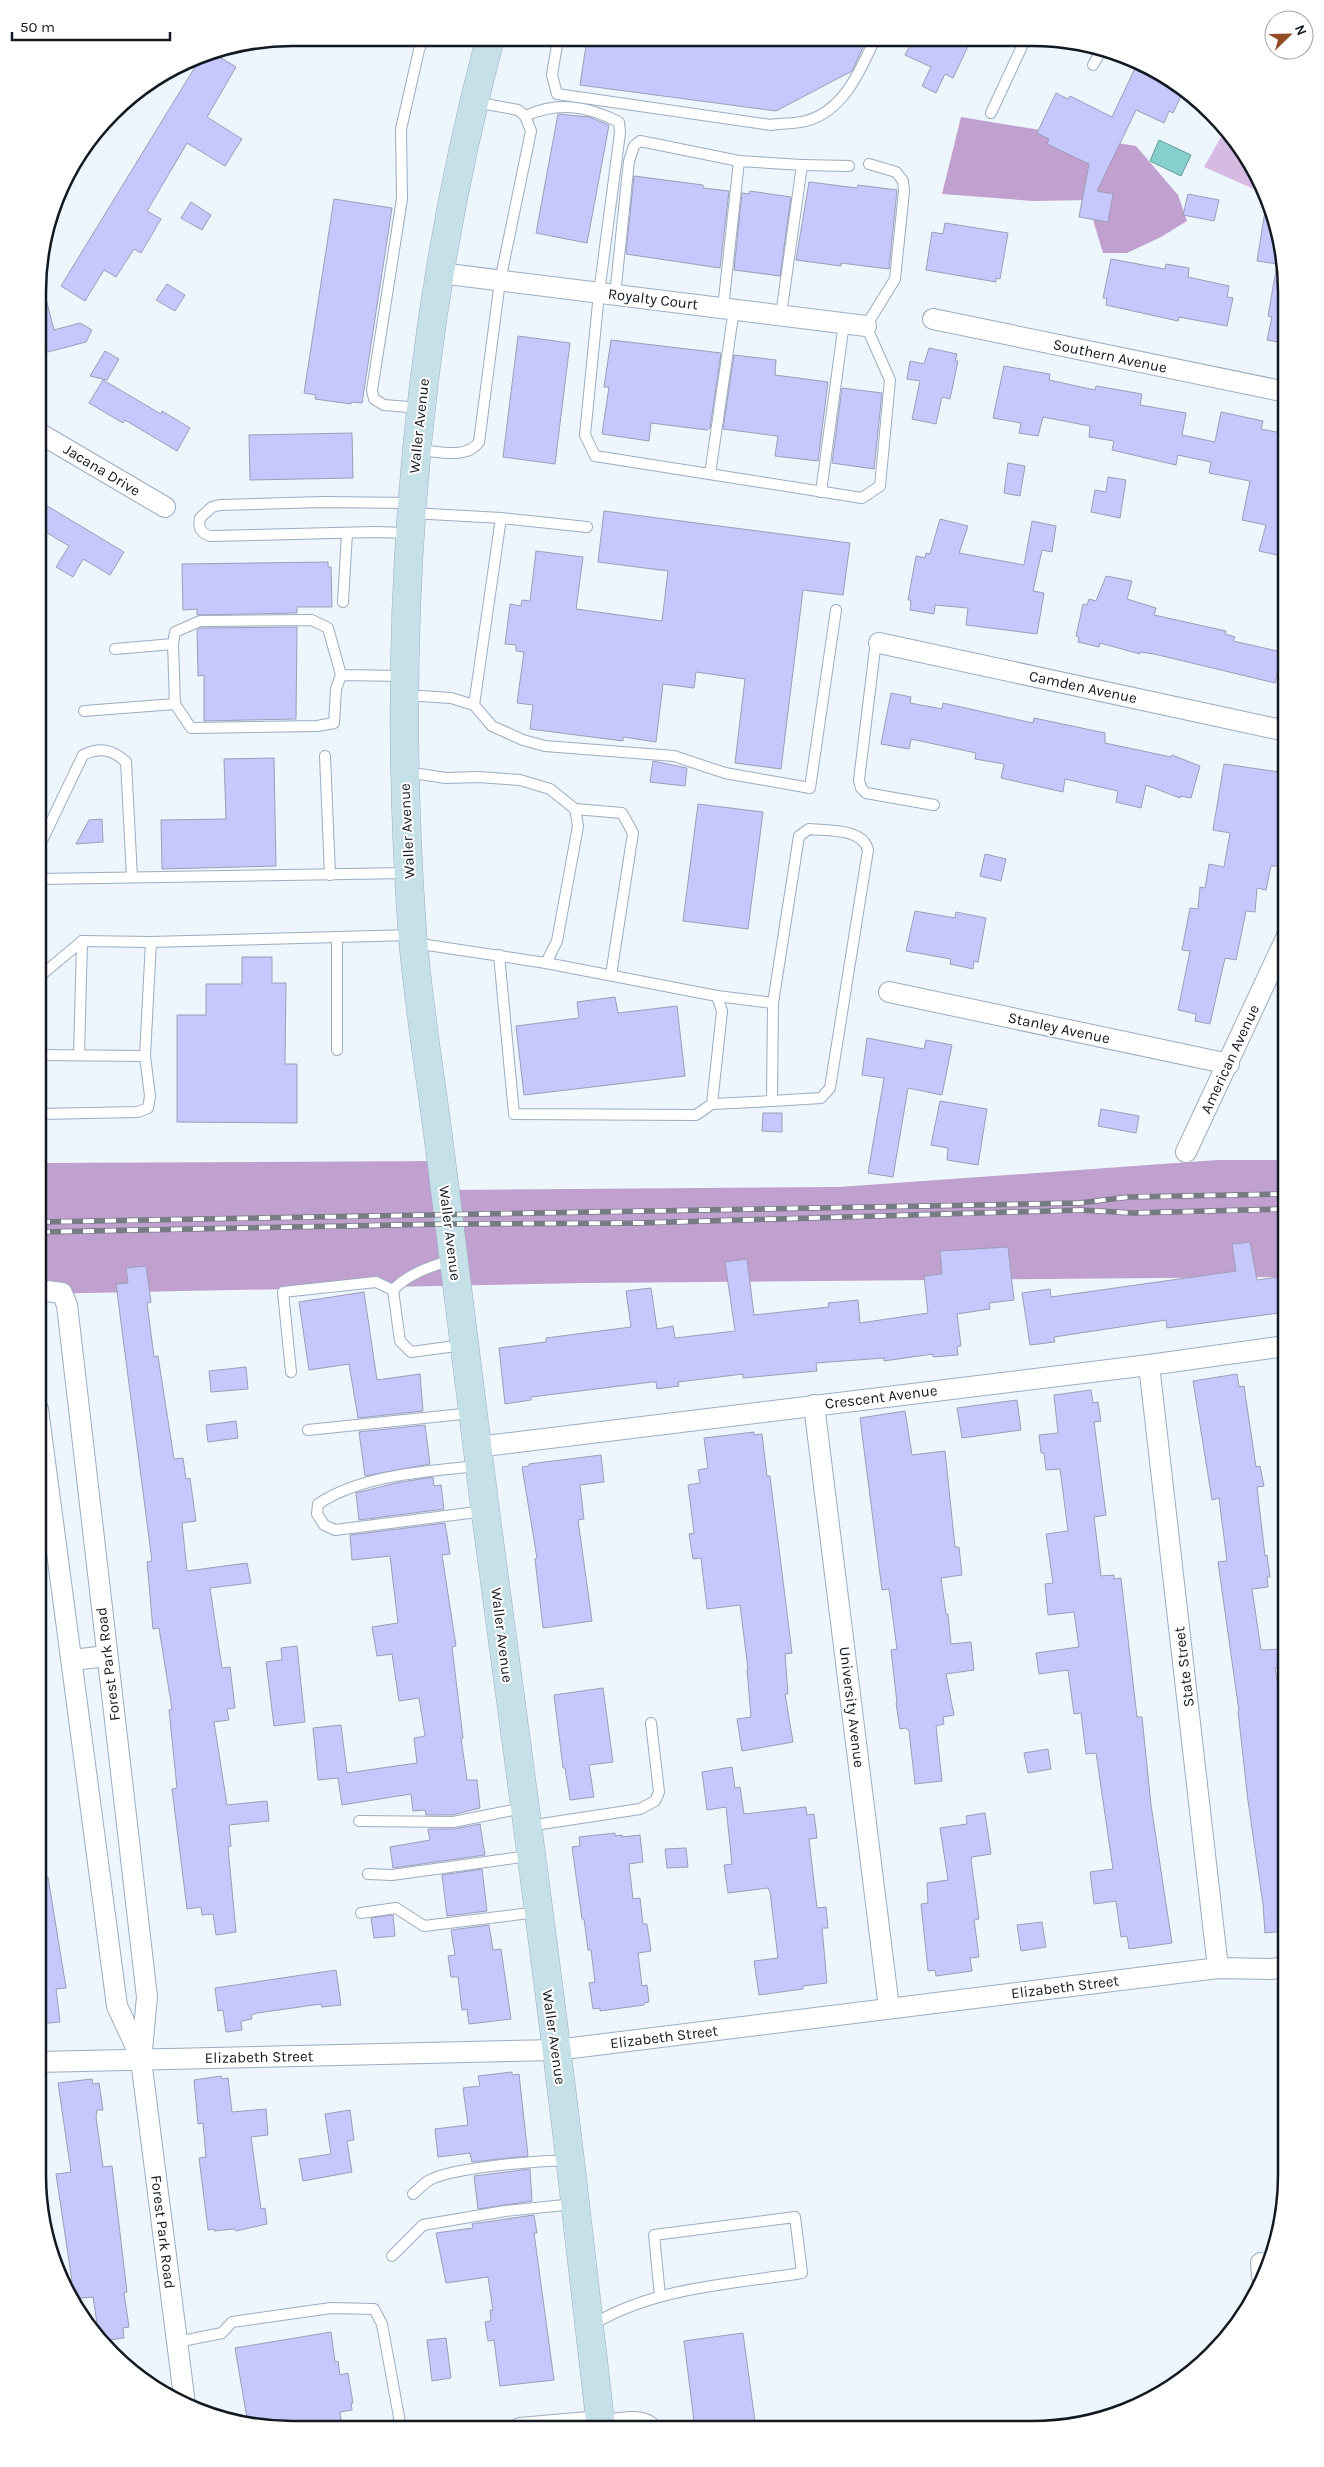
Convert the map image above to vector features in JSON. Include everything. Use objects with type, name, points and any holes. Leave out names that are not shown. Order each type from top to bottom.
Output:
[{"type":"main road","name":"Waller Avenue","points":[[488,46],[474,102],[440,273],[421,408],[411,516],[404,685],[409,873],[413,939],[472,1413],[576,2204],[600,2421]]},
{"type":"street","name":"Royalty Court","points":[[440,273],[866,326]]},
{"type":"street","name":"Southern Avenue","points":[[933,319],[1278,390]]},
{"type":"street","name":"Jacana Drive","points":[[46,437],[165,508]]},
{"type":"street","name":"Camden Avenue","points":[[879,643],[1278,729]]},
{"type":"street","name":"American Avenue","points":[[1186,1152],[1229,1064],[1278,956]]},
{"type":"street","name":"Stanley Avenue","points":[[889,992],[1229,1064]]},
{"type":"street","name":"Forest Park Road","points":[[46,1291],[62,1293],[67,1305],[147,1997],[142,2060],[184,2395]]},
{"type":"street","name":"Crescent Avenue","points":[[478,1457],[814,1405],[1149,1365],[1278,1347]]},
{"type":"street","name":"State Street","points":[[1149,1365],[1218,1968]]},
{"type":"street","name":"University Avenue","points":[[814,1405],[889,2008]]},
{"type":"street","name":"Forest Park Road","points":[[46,1468],[117,2006],[142,2060]]},
{"type":"street","points":[[72,1660],[107,1656]]},
{"type":"street","name":"Elizabeth Street","points":[[46,2062],[556,2050],[1218,1968],[1278,1968]]},
{"type":"lane","points":[[421,46],[401,129],[402,199],[372,390],[374,399],[384,405],[421,408]]},
{"type":"lane","points":[[557,46],[552,74],[557,94],[771,125],[806,121],[833,109],[860,72],[872,46]]},
{"type":"lane","points":[[991,113],[1022,46]]},
{"type":"lane","points":[[1093,65],[1098,56]]},
{"type":"lane","points":[[417,450],[465,453],[474,450],[479,442],[500,280],[531,131],[525,116],[518,110],[474,102]]},
{"type":"lane","points":[[525,116],[557,105],[599,112],[619,122],[620,133],[607,294]]},
{"type":"lane","points":[[849,166],[739,161],[640,141],[634,146],[629,161],[585,435],[595,456],[862,498],[880,486],[890,380],[866,326],[896,278],[904,191],[903,182],[896,172],[869,164]]},
{"type":"lane","points":[[710,474],[728,309],[739,161]]},
{"type":"lane","points":[[781,316],[802,165]]},
{"type":"lane","points":[[821,492],[844,323]]},
{"type":"lane","points":[[411,516],[347,533],[210,536],[202,533],[198,526],[200,518],[212,508],[220,505],[340,501],[411,516],[501,518],[587,527]]},
{"type":"lane","points":[[474,705],[501,518]]},
{"type":"lane","points":[[343,602],[347,533]]},
{"type":"lane","points":[[341,675],[404,685],[474,705],[492,726],[523,740],[538,744],[594,751],[674,756],[725,773],[810,788],[836,610]]},
{"type":"lane","points":[[312,620],[328,628],[341,675],[336,689],[334,723],[317,726],[191,728],[175,704],[173,644],[175,632],[200,621],[312,620]]},
{"type":"lane","points":[[879,643],[875,649],[859,780],[861,788],[866,793],[934,805]]},
{"type":"lane","points":[[115,648],[173,644]]},
{"type":"lane","points":[[84,711],[175,704]]},
{"type":"lane","points":[[46,833],[83,756],[95,749],[118,754],[126,762],[132,877]]},
{"type":"lane","points":[[325,756],[330,874]]},
{"type":"lane","points":[[405,772],[446,778],[478,777],[520,780],[550,789],[575,809],[622,813],[633,833],[612,976]]},
{"type":"lane","points":[[546,963],[557,941],[578,826],[575,809]]},
{"type":"lane","points":[[499,955],[514,1114],[696,1115],[712,1104],[772,1101],[821,1098],[830,1088],[868,850],[867,842],[857,835],[808,829],[799,836],[773,1003],[772,1101]]},
{"type":"lane","points":[[46,879],[409,873]]},
{"type":"lane","points":[[337,937],[337,1050]]},
{"type":"lane","points":[[46,971],[82,941],[151,942],[337,937],[413,939],[717,996],[773,1003]]},
{"type":"lane","points":[[79,1055],[82,941]]},
{"type":"lane","points":[[46,1114],[138,1112],[148,1108],[150,1096],[145,1056],[151,942]]},
{"type":"lane","points":[[712,1104],[722,1011],[717,996]]},
{"type":"lane","points":[[46,1054],[145,1056]]},
{"type":"lane","points":[[393,1290],[400,1283],[431,1266],[453,1260]]},
{"type":"lane","points":[[291,1372],[282,1292],[376,1282],[393,1290]]},
{"type":"lane","points":[[393,1290],[400,1341],[411,1352],[464,1345]]},
{"type":"lane","points":[[308,1430],[472,1413]]},
{"type":"lane","points":[[478,1457],[360,1483],[334,1493],[318,1504],[317,1514],[324,1525],[335,1530],[485,1510]]},
{"type":"lane","points":[[359,1821],[453,1822],[640,1809],[655,1801],[659,1792],[651,1723]]},
{"type":"lane","points":[[368,1874],[392,1875],[530,1856]]},
{"type":"lane","points":[[362,1913],[396,1908],[424,1926],[538,1912]]},
{"type":"lane","points":[[413,2194],[428,2181],[452,2174],[525,2162],[570,2160]]},
{"type":"lane","points":[[392,2256],[423,2225],[505,2211],[576,2204]]},
{"type":"lane","points":[[589,2327],[615,2312],[660,2296],[802,2273],[795,2217],[654,2234],[660,2296]]},
{"type":"lane","points":[[177,2342],[222,2333],[232,2322],[331,2308],[374,2310],[382,2324],[400,2421]]},
{"type":"lane","points":[[610,2421],[621,2417],[642,2418],[646,2421]]},
{"type":"shaded area","points":[[961,117],[1136,146],[1178,195],[1187,221],[1161,237],[1127,253],[1103,253],[1094,223],[1092,200],[1033,201],[942,194]]},
{"type":"shaded area","points":[[1222,136],[1245,169],[1255,189],[1204,167]]},
{"type":"shaded area","points":[[1159,140],[1191,155],[1181,176],[1150,161]]},
{"type":"shaded area","points":[[1218,1160],[1278,1160],[1278,1277],[585,1283],[46,1294],[46,1163],[441,1161],[444,1190],[839,1187]]},
{"type":"building","points":[[586,46],[864,46],[852,71],[776,111],[580,85]]},
{"type":"building","points":[[910,46],[968,46],[953,78],[945,74],[936,93],[922,86],[931,67],[905,55]]},
{"type":"building","points":[[220,57],[236,67],[207,117],[242,139],[225,166],[187,143],[147,211],[161,219],[141,253],[134,249],[116,277],[104,270],[85,301],[61,286],[195,67]]},
{"type":"building","points":[[1135,69],[1155,79],[1181,97],[1173,113],[1169,111],[1164,123],[1136,110],[1097,191],[1113,194],[1108,222],[1079,217],[1089,164],[1047,144],[1049,139],[1037,133],[1056,93],[1068,99],[1070,96],[1112,117]]},
{"type":"building","points":[[558,114],[589,117],[609,125],[587,243],[536,233]]},
{"type":"building","points":[[634,176],[703,185],[703,188],[729,191],[720,268],[626,254]]},
{"type":"building","points":[[809,182],[857,188],[858,185],[897,190],[889,269],[841,263],[841,266],[796,260]]},
{"type":"building","points":[[750,191],[791,197],[780,276],[734,270],[742,193],[749,194]]},
{"type":"building","points":[[1188,194],[1219,200],[1214,221],[1183,215]]},
{"type":"building","points":[[334,199],[392,208],[362,403],[351,402],[351,404],[315,399],[316,395],[304,393]]},
{"type":"building","points":[[191,202],[211,215],[202,230],[181,218]]},
{"type":"building","points":[[1265,213],[1276,264],[1257,261]]},
{"type":"building","points":[[945,223],[1008,233],[1000,279],[996,278],[996,282],[926,270],[932,232],[943,234]]},
{"type":"building","points":[[1111,259],[1165,269],[1166,264],[1189,268],[1188,277],[1229,286],[1227,297],[1233,298],[1227,326],[1179,317],[1178,321],[1106,305],[1107,298],[1103,298]]},
{"type":"building","points":[[1276,267],[1278,342],[1267,340],[1272,317],[1268,316]]},
{"type":"building","points":[[167,284],[185,295],[175,311],[156,300]]},
{"type":"building","points":[[46,299],[54,330],[80,323],[92,330],[86,342],[46,352]]},
{"type":"building","points":[[518,336],[570,343],[555,464],[503,457]]},
{"type":"building","points":[[611,340],[721,353],[710,428],[707,430],[651,423],[649,441],[602,434],[609,387],[604,387]]},
{"type":"building","points":[[929,348],[957,354],[955,361],[958,361],[950,399],[942,397],[936,424],[912,419],[920,381],[907,379],[910,361],[924,364]]},
{"type":"building","points":[[105,351],[119,359],[107,380],[90,376]]},
{"type":"building","points":[[734,355],[776,360],[775,375],[828,382],[818,461],[775,456],[778,436],[723,429]]},
{"type":"building","points":[[1004,366],[1050,374],[1049,380],[1095,390],[1096,386],[1142,394],[1140,405],[1186,413],[1182,435],[1215,442],[1221,412],[1263,421],[1261,429],[1278,432],[1278,555],[1259,551],[1266,525],[1242,520],[1250,481],[1209,473],[1211,462],[1178,455],[1176,465],[1112,450],[1114,441],[1089,437],[1090,426],[1043,417],[1038,436],[1019,433],[1021,423],[993,418]]},
{"type":"building","points":[[103,380],[161,414],[162,411],[190,428],[177,451],[125,420],[123,423],[89,403]]},
{"type":"building","points":[[842,388],[882,393],[874,469],[832,463]]},
{"type":"building","points":[[352,433],[353,478],[250,480],[249,435]]},
{"type":"building","points":[[1008,463],[1025,466],[1020,496],[1004,493]]},
{"type":"building","points":[[1108,477],[1126,480],[1120,518],[1091,512],[1095,490],[1106,492]]},
{"type":"building","points":[[46,505],[124,552],[110,575],[83,559],[73,577],[56,567],[69,546],[46,532]]},
{"type":"building","points":[[604,511],[850,543],[843,595],[803,590],[781,769],[735,763],[745,679],[696,672],[694,688],[663,684],[656,742],[623,737],[623,741],[530,729],[533,705],[517,703],[524,652],[516,651],[516,645],[505,644],[510,604],[521,606],[522,600],[530,601],[536,551],[583,557],[576,609],[662,621],[668,571],[598,562]]},
{"type":"building","points":[[940,519],[968,526],[959,553],[1024,565],[1032,521],[1056,526],[1052,552],[1042,550],[1033,591],[1044,593],[1037,634],[966,625],[968,608],[935,605],[934,614],[910,610],[911,600],[908,600],[916,556],[925,558],[926,553],[930,554]]},
{"type":"building","points":[[328,562],[328,567],[331,567],[332,607],[297,607],[297,613],[197,615],[197,609],[183,610],[182,564]]},
{"type":"building","points":[[1106,576],[1132,581],[1127,599],[1156,608],[1154,615],[1226,631],[1225,634],[1235,637],[1233,641],[1278,651],[1278,670],[1275,683],[1154,654],[1140,652],[1140,654],[1100,643],[1099,647],[1078,642],[1079,637],[1076,636],[1083,604],[1087,605],[1089,599],[1096,601]]},
{"type":"building","points":[[297,627],[296,719],[204,721],[204,675],[198,676],[197,630],[201,628]]},
{"type":"building","points":[[891,693],[911,697],[910,703],[942,709],[943,703],[1033,723],[1034,718],[1105,733],[1105,743],[1171,757],[1172,755],[1200,766],[1191,798],[1180,796],[1180,798],[1146,785],[1141,808],[1116,802],[1118,791],[1065,779],[1063,792],[1001,778],[1004,764],[975,759],[976,753],[911,739],[909,749],[881,744]]},
{"type":"building","points":[[274,758],[276,866],[162,869],[161,820],[226,819],[224,759]]},
{"type":"building","points":[[653,761],[687,768],[685,786],[650,782]]},
{"type":"building","points":[[1224,764],[1278,772],[1278,866],[1271,866],[1266,890],[1257,888],[1255,912],[1246,911],[1236,960],[1225,958],[1210,1024],[1195,1021],[1196,1014],[1178,1010],[1190,951],[1182,950],[1190,908],[1198,909],[1200,887],[1205,888],[1209,864],[1224,867],[1230,833],[1213,830]]},
{"type":"building","points":[[698,804],[763,812],[748,929],[683,921]]},
{"type":"building","points":[[102,819],[103,842],[76,844],[89,820]]},
{"type":"building","points":[[985,854],[1006,859],[1001,881],[980,876]]},
{"type":"building","points":[[915,911],[955,918],[956,912],[986,918],[978,962],[974,961],[973,969],[950,964],[951,959],[906,951]]},
{"type":"building","points":[[242,957],[272,957],[272,983],[286,983],[285,1064],[297,1064],[297,1123],[177,1122],[177,1015],[206,1015],[206,984],[242,984]]},
{"type":"building","points":[[615,997],[618,1013],[677,1006],[685,1076],[524,1095],[516,1026],[579,1018],[577,1002]]},
{"type":"building","points":[[867,1038],[924,1049],[926,1040],[952,1045],[942,1095],[908,1088],[893,1177],[868,1173],[884,1078],[862,1075]]},
{"type":"building","points":[[940,1101],[987,1109],[978,1165],[947,1160],[948,1148],[931,1145]]},
{"type":"building","points":[[1101,1109],[1139,1116],[1136,1133],[1098,1126]]},
{"type":"building","points":[[763,1113],[782,1113],[782,1132],[762,1131]]},
{"type":"building","points":[[1250,1242],[1257,1280],[1278,1277],[1278,1313],[1167,1328],[1166,1320],[1054,1337],[1055,1342],[1030,1345],[1022,1293],[1050,1289],[1051,1297],[1236,1271],[1232,1244]]},
{"type":"building","points":[[1008,1247],[1014,1300],[989,1303],[990,1309],[957,1314],[961,1346],[957,1347],[958,1355],[933,1357],[933,1354],[884,1361],[884,1358],[816,1363],[817,1371],[743,1378],[743,1374],[678,1382],[679,1386],[657,1389],[656,1382],[652,1382],[531,1397],[531,1400],[505,1404],[499,1348],[546,1342],[546,1338],[631,1327],[626,1291],[651,1288],[657,1329],[673,1326],[675,1338],[735,1331],[725,1262],[747,1259],[754,1315],[829,1307],[828,1303],[858,1300],[860,1323],[928,1313],[924,1276],[942,1274],[940,1251]]},
{"type":"building","points":[[146,1266],[151,1302],[147,1303],[154,1357],[158,1356],[174,1459],[183,1458],[186,1479],[190,1478],[196,1521],[182,1523],[187,1571],[247,1563],[251,1583],[210,1588],[222,1668],[230,1667],[235,1708],[227,1709],[229,1720],[214,1722],[227,1805],[267,1801],[269,1821],[229,1825],[231,1846],[228,1847],[236,1932],[216,1935],[213,1914],[202,1915],[201,1907],[187,1909],[172,1789],[177,1788],[169,1710],[172,1709],[159,1628],[153,1629],[147,1562],[152,1561],[116,1284],[128,1283],[126,1268]]},
{"type":"building","points":[[364,1292],[377,1380],[420,1374],[423,1411],[358,1418],[349,1364],[309,1370],[299,1302]]},
{"type":"building","points":[[246,1367],[248,1389],[211,1392],[209,1371]]},
{"type":"building","points":[[1237,1374],[1239,1387],[1244,1386],[1256,1467],[1260,1466],[1264,1486],[1257,1487],[1265,1556],[1267,1555],[1270,1577],[1267,1577],[1268,1587],[1252,1589],[1261,1650],[1278,1649],[1278,1668],[1275,1668],[1278,1685],[1278,1932],[1265,1933],[1263,1904],[1248,1801],[1239,1711],[1218,1562],[1227,1561],[1219,1498],[1212,1500],[1193,1381]]},
{"type":"building","points":[[1091,1390],[1093,1403],[1098,1402],[1101,1421],[1094,1422],[1106,1515],[1094,1517],[1101,1576],[1114,1575],[1114,1579],[1121,1578],[1137,1717],[1142,1717],[1151,1805],[1172,1943],[1129,1949],[1127,1936],[1121,1937],[1116,1901],[1094,1904],[1090,1872],[1113,1869],[1096,1753],[1086,1754],[1081,1713],[1074,1714],[1068,1670],[1039,1674],[1036,1653],[1079,1647],[1074,1612],[1048,1615],[1045,1584],[1053,1583],[1046,1534],[1068,1531],[1060,1469],[1046,1470],[1044,1453],[1041,1453],[1039,1435],[1058,1433],[1054,1395]]},
{"type":"building","points":[[1017,1400],[1021,1430],[962,1438],[957,1408]]},
{"type":"building","points":[[905,1411],[912,1455],[945,1451],[955,1547],[959,1547],[962,1575],[941,1578],[946,1614],[948,1614],[951,1644],[971,1642],[974,1670],[946,1674],[954,1715],[943,1717],[944,1724],[936,1726],[942,1781],[915,1784],[909,1731],[906,1728],[900,1729],[896,1703],[891,1650],[897,1649],[889,1589],[882,1590],[860,1418]]},
{"type":"building","points":[[236,1421],[238,1438],[208,1442],[206,1425]]},
{"type":"building","points":[[425,1425],[430,1464],[365,1476],[359,1432]]},
{"type":"building","points":[[754,1432],[754,1435],[762,1434],[767,1476],[770,1476],[792,1653],[785,1654],[788,1694],[785,1694],[793,1742],[742,1751],[737,1719],[751,1717],[748,1669],[740,1605],[707,1609],[701,1558],[693,1559],[689,1534],[694,1533],[688,1485],[700,1483],[698,1470],[708,1468],[704,1438]]},
{"type":"building","points":[[601,1455],[604,1482],[580,1485],[584,1519],[578,1520],[592,1621],[543,1628],[535,1559],[537,1558],[522,1467],[529,1466],[529,1464]]},
{"type":"building","points":[[433,1477],[434,1486],[441,1485],[444,1509],[359,1520],[356,1493],[396,1483]]},
{"type":"building","points":[[445,1523],[450,1554],[442,1555],[456,1646],[452,1647],[463,1738],[461,1738],[467,1780],[477,1780],[480,1808],[452,1815],[426,1815],[425,1810],[413,1811],[411,1794],[342,1805],[338,1778],[318,1780],[313,1728],[341,1725],[347,1773],[417,1763],[414,1738],[425,1736],[419,1698],[399,1701],[392,1654],[377,1656],[372,1627],[398,1623],[390,1556],[352,1560],[350,1535]]},
{"type":"building","points":[[297,1646],[305,1722],[274,1726],[266,1662],[282,1660],[281,1648]]},
{"type":"building","points":[[603,1688],[613,1762],[589,1765],[594,1797],[570,1800],[565,1768],[563,1768],[554,1695]]},
{"type":"building","points":[[1048,1749],[1051,1769],[1028,1773],[1024,1753]]},
{"type":"building","points":[[732,1767],[735,1788],[740,1787],[744,1814],[806,1807],[807,1815],[814,1814],[817,1838],[809,1839],[817,1908],[826,1907],[828,1928],[822,1928],[827,1983],[803,1986],[803,1989],[759,1995],[754,1961],[778,1958],[770,1892],[768,1888],[728,1893],[724,1865],[732,1864],[726,1807],[707,1810],[702,1772]]},
{"type":"building","points":[[985,1813],[991,1854],[972,1857],[971,1860],[979,1919],[974,1920],[979,1957],[970,1958],[972,1971],[936,1976],[935,1970],[928,1971],[921,1904],[928,1903],[927,1883],[948,1880],[940,1828],[967,1824],[966,1816]]},
{"type":"building","points":[[480,1824],[485,1855],[393,1868],[390,1847],[430,1840],[428,1829],[454,1829]]},
{"type":"building","points":[[615,1833],[615,1836],[622,1835],[622,1837],[640,1835],[643,1862],[629,1864],[633,1899],[640,1898],[643,1924],[647,1924],[651,1951],[638,1953],[642,1986],[647,1985],[649,2002],[644,2003],[644,2005],[600,2011],[600,2008],[593,2009],[589,1983],[595,1982],[591,1950],[588,1950],[584,1919],[582,1919],[572,1847],[580,1846],[579,1837]]},
{"type":"building","points":[[686,1848],[688,1867],[667,1868],[665,1849]]},
{"type":"building","points":[[482,1869],[487,1911],[447,1916],[442,1875]]},
{"type":"building","points":[[46,1877],[48,1877],[66,1988],[56,1989],[60,2022],[46,2023]]},
{"type":"building","points":[[393,1915],[395,1936],[374,1938],[371,1918]]},
{"type":"building","points":[[1042,1922],[1046,1947],[1021,1951],[1017,1925]]},
{"type":"building","points":[[489,1925],[493,1950],[501,1949],[511,2019],[469,2024],[467,2009],[462,2010],[458,1977],[451,1977],[448,1956],[455,1955],[451,1930]]},
{"type":"building","points":[[336,1970],[341,2005],[322,2007],[321,2004],[257,2013],[251,2015],[252,2019],[241,2021],[242,2030],[226,2032],[223,2010],[218,2011],[215,1988]]},
{"type":"building","points":[[512,2072],[512,2075],[519,2074],[528,2156],[472,2162],[470,2153],[438,2157],[435,2129],[468,2125],[463,2088],[480,2086],[478,2076]]},
{"type":"building","points":[[221,2076],[222,2079],[228,2078],[232,2112],[266,2109],[268,2135],[251,2137],[261,2209],[265,2208],[267,2224],[236,2231],[234,2229],[208,2230],[199,2158],[206,2157],[203,2123],[198,2124],[194,2080]]},
{"type":"building","points":[[92,2079],[93,2084],[99,2083],[103,2110],[97,2110],[96,2117],[103,2167],[112,2166],[127,2292],[124,2293],[129,2327],[123,2328],[124,2338],[110,2340],[97,2324],[93,2297],[79,2298],[71,2281],[56,2174],[71,2172],[58,2083]]},
{"type":"building","points":[[350,2110],[354,2140],[347,2141],[352,2172],[303,2181],[299,2159],[331,2154],[325,2114]]},
{"type":"building","points":[[530,2169],[532,2201],[478,2209],[474,2176]]},
{"type":"building","points":[[534,2215],[537,2233],[534,2233],[554,2380],[500,2386],[494,2340],[488,2341],[485,2322],[491,2321],[490,2310],[493,2310],[488,2277],[446,2283],[436,2233],[473,2228],[472,2224]]},
{"type":"building","points":[[331,2332],[335,2362],[338,2361],[340,2375],[348,2373],[353,2403],[351,2403],[352,2410],[340,2412],[341,2421],[293,2421],[247,2417],[235,2348]]},
{"type":"building","points":[[743,2333],[755,2421],[694,2421],[684,2341]]},
{"type":"building","points":[[446,2338],[451,2378],[432,2381],[427,2340]]},
{"type":"railway","points":[[46,1222],[1079,1203],[1129,1197],[1278,1194]]},
{"type":"railway","points":[[46,1232],[448,1224],[640,1223],[1081,1210],[1133,1213],[1278,1209]]}]
